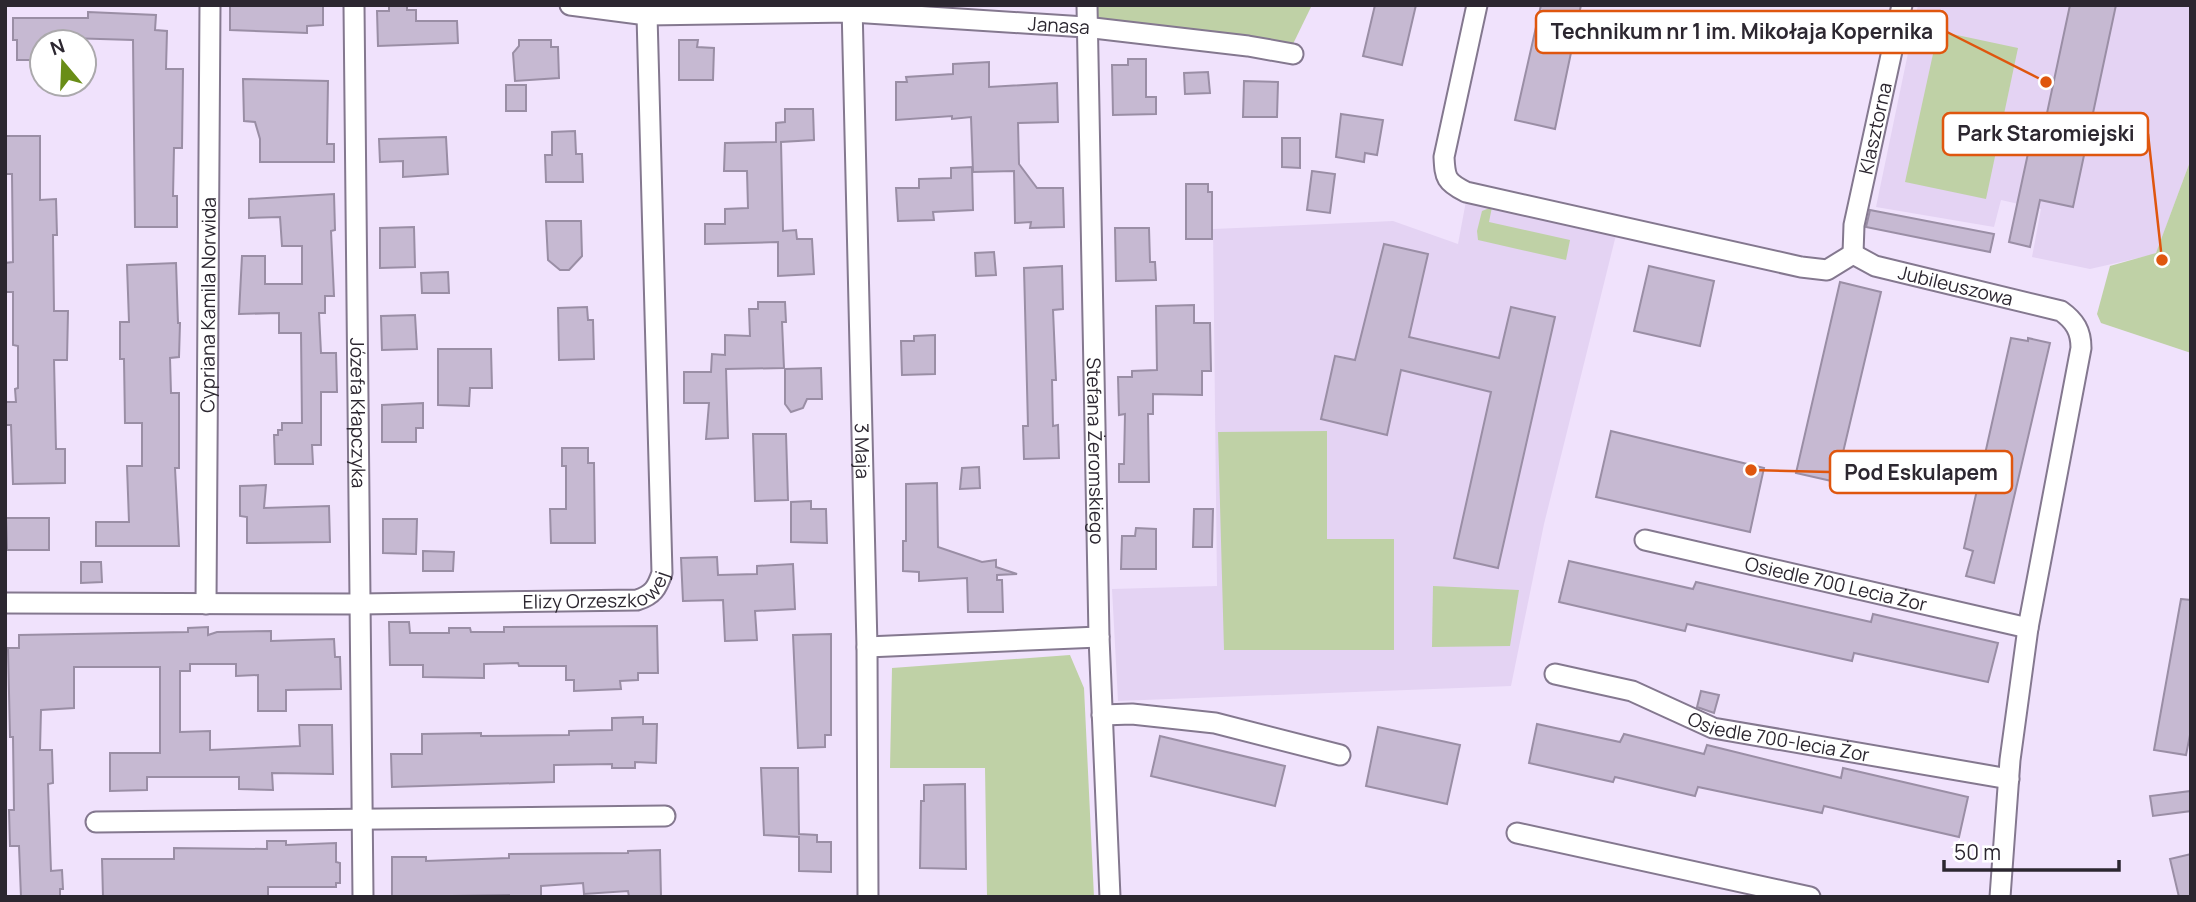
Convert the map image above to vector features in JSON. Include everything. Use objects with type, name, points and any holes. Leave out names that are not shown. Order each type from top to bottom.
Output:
[{"type":"street","name":"Cypriana Kamila Norwida","points":[[205,604],[210,5]]},
{"type":"street","name":"Józefa Kłapczyka","points":[[354,5],[363,897]]},
{"type":"street","name":"Janasa","points":[[570,5],[655,11],[852,9],[1086,27],[1248,46],[1293,54]]},
{"type":"street","name":"Stefana Żeromskiego","points":[[1087,5],[1099,637],[1110,897]]},
{"type":"street","points":[[1477,5],[1444,157],[1445,173],[1449,182],[1466,192],[1801,267],[1827,270],[1853,254]]},
{"type":"street","name":"Klasztorna","points":[[1853,254],[1854,225],[1902,5]]},
{"type":"street","name":"3 Maja","points":[[852,9],[867,647],[868,897]]},
{"type":"street","name":"Elizy Orzeszkowej","points":[[5,604],[360,604],[637,600],[649,596],[657,589],[662,573],[655,11]]},
{"type":"street","name":"Jubileuszowa","points":[[1853,254],[1875,266],[2062,311],[2078,328],[2081,348],[2028,628],[2009,779],[2000,897]]},
{"type":"street","name":"Osiedle 700 Lecia Żor","points":[[1645,540],[2028,628]]},
{"type":"street","points":[[867,647],[1099,637]]},
{"type":"street","name":"Osiedle 700-lecia Żor","points":[[1555,674],[1632,691],[1690,720],[1713,728],[2009,779]]},
{"type":"street","points":[[1102,715],[1132,714],[1214,723],[1340,755]]},
{"type":"street","points":[[96,822],[665,816]]},
{"type":"street","points":[[1517,833],[1810,897]]},
{"type":"shaded area","points":[[1918,5],[2191,5],[2191,159],[2156,254],[2090,269],[2032,257],[2041,209],[2001,200],[1994,227],[1876,207]]},
{"type":"shaded area","points":[[1466,201],[1616,235],[1544,524],[1511,686],[1118,701],[1112,589],[1217,586],[1213,229],[1393,221],[1458,244]]},
{"type":"green space","points":[[1095,5],[1312,5],[1293,44],[1094,18]]},
{"type":"green space","points":[[1938,31],[2018,48],[1986,199],[1905,182]]},
{"type":"green space","points":[[2191,159],[2191,353],[2101,323],[2097,314],[2110,266],[2156,253]]},
{"type":"green space","points":[[1492,207],[1489,222],[1570,240],[1566,260],[1478,240],[1477,231],[1482,211]]},
{"type":"green space","points":[[1327,431],[1327,539],[1394,539],[1394,650],[1224,650],[1218,432]]},
{"type":"green space","points":[[1433,586],[1519,590],[1510,646],[1432,647]]},
{"type":"green space","points":[[1070,655],[1084,688],[1094,897],[987,897],[985,768],[890,768],[892,668]]},
{"type":"building","points":[[230,5],[323,5],[323,25],[307,26],[307,33],[230,30]]},
{"type":"building","points":[[389,5],[407,5],[407,10],[416,10],[416,21],[457,21],[458,43],[378,46],[377,11],[389,11]]},
{"type":"building","points":[[1375,5],[1416,5],[1402,65],[1363,56]]},
{"type":"building","points":[[1541,5],[1581,5],[1555,129],[1515,120]]},
{"type":"building","points":[[2070,5],[2116,5],[2073,207],[2040,200],[2030,247],[2009,242],[2033,130],[2043,132]]},
{"type":"building","points":[[88,12],[156,15],[155,30],[167,31],[166,69],[183,69],[182,148],[174,148],[173,196],[177,196],[177,227],[135,227],[133,40],[98,39],[98,28],[28,28],[28,60],[17,60],[13,18],[88,18]]},
{"type":"building","points":[[519,40],[551,40],[551,47],[558,47],[559,78],[515,81],[513,53],[519,46]]},
{"type":"building","points":[[679,40],[698,40],[697,47],[714,48],[713,80],[679,80]]},
{"type":"building","points":[[1128,59],[1146,59],[1146,97],[1156,97],[1156,114],[1113,115],[1112,65],[1128,65]]},
{"type":"building","points":[[989,62],[989,87],[1057,83],[1058,122],[1018,123],[1019,164],[1037,188],[1063,188],[1064,227],[1030,228],[1031,222],[1015,223],[1014,171],[973,172],[971,117],[896,120],[896,82],[907,82],[906,77],[953,74],[953,64]]},
{"type":"building","points":[[1208,72],[1210,93],[1185,94],[1184,73]]},
{"type":"building","points":[[243,79],[328,81],[327,144],[334,144],[334,162],[260,162],[260,139],[255,122],[244,121]]},
{"type":"building","points":[[1244,81],[1278,82],[1277,117],[1243,117]]},
{"type":"building","points":[[506,85],[526,85],[526,111],[506,111]]},
{"type":"building","points":[[785,109],[813,109],[814,140],[781,142],[783,231],[796,230],[797,239],[812,239],[814,274],[778,276],[778,242],[705,244],[705,224],[725,224],[725,209],[748,208],[747,171],[724,171],[725,143],[776,142],[776,123],[785,122]]},
{"type":"building","points":[[1341,114],[1383,120],[1377,155],[1365,153],[1364,162],[1336,157]]},
{"type":"building","points":[[575,131],[576,154],[582,154],[583,182],[546,182],[545,155],[552,155],[552,132]]},
{"type":"building","points":[[5,136],[40,136],[40,200],[56,199],[57,235],[53,235],[54,311],[68,311],[67,360],[54,360],[56,449],[65,449],[65,483],[13,484],[11,425],[5,425],[5,402],[16,402],[18,346],[13,345],[13,292],[5,292],[5,263],[13,262],[12,174],[5,174]]},
{"type":"building","points":[[446,137],[448,174],[403,177],[403,161],[380,162],[379,139]]},
{"type":"building","points":[[1282,138],[1300,138],[1300,168],[1282,167]]},
{"type":"building","points":[[972,167],[973,210],[933,212],[934,220],[898,221],[896,188],[919,188],[919,179],[951,178],[951,168]]},
{"type":"building","points":[[1312,171],[1335,174],[1330,213],[1307,210]]},
{"type":"building","points":[[1186,184],[1208,184],[1208,192],[1212,192],[1212,239],[1186,239]]},
{"type":"building","points":[[334,194],[335,230],[331,231],[334,296],[325,296],[325,313],[319,313],[321,353],[336,353],[337,392],[321,392],[321,445],[312,445],[313,464],[275,464],[274,435],[278,435],[278,430],[282,430],[282,423],[302,423],[301,333],[279,333],[279,313],[239,314],[242,256],[265,256],[265,284],[302,284],[302,246],[282,246],[280,217],[249,218],[249,199]]},
{"type":"building","points":[[1870,210],[1994,234],[1990,252],[1866,227]]},
{"type":"building","points":[[546,221],[581,221],[582,256],[569,270],[560,270],[548,260]]},
{"type":"building","points":[[414,227],[415,267],[380,268],[380,228]]},
{"type":"building","points":[[1115,228],[1149,228],[1150,262],[1155,262],[1156,280],[1116,281]]},
{"type":"building","points":[[1384,244],[1428,254],[1409,337],[1499,358],[1511,307],[1555,317],[1498,568],[1454,558],[1491,392],[1401,370],[1387,435],[1321,419],[1335,356],[1355,360]]},
{"type":"building","points":[[994,252],[996,275],[976,276],[975,253]]},
{"type":"building","points":[[176,263],[179,357],[170,358],[171,393],[179,393],[179,468],[175,468],[179,546],[96,546],[96,522],[129,522],[127,466],[142,466],[142,423],[125,423],[124,359],[120,359],[120,322],[129,322],[127,265]]},
{"type":"building","points":[[1062,266],[1063,309],[1053,310],[1056,380],[1052,380],[1053,426],[1058,425],[1059,458],[1024,459],[1023,426],[1028,426],[1024,268]]},
{"type":"building","points":[[1649,266],[1714,281],[1700,346],[1634,331]]},
{"type":"building","points":[[448,272],[449,293],[422,293],[421,273]]},
{"type":"building","points":[[1840,282],[1881,292],[1836,482],[1796,473]]},
{"type":"building","points":[[758,302],[785,302],[786,322],[782,322],[784,368],[726,369],[728,438],[706,439],[709,403],[684,403],[684,372],[711,372],[712,354],[725,355],[725,335],[750,336],[749,309],[758,309]]},
{"type":"building","points":[[1194,305],[1194,323],[1210,323],[1211,371],[1202,371],[1202,395],[1153,394],[1153,414],[1148,414],[1149,482],[1119,482],[1119,464],[1124,464],[1125,414],[1119,415],[1118,377],[1132,377],[1132,371],[1157,370],[1156,306]]},
{"type":"building","points":[[587,307],[588,320],[593,320],[594,359],[559,360],[558,308]]},
{"type":"building","points":[[415,315],[417,349],[382,350],[381,316]]},
{"type":"building","points":[[935,335],[935,374],[902,375],[901,341],[914,341],[914,336]]},
{"type":"building","points":[[2011,338],[2028,341],[2028,338],[2050,343],[1994,583],[1966,576],[1973,551],[1964,548]]},
{"type":"building","points":[[438,349],[491,349],[492,388],[470,388],[469,406],[438,405]]},
{"type":"building","points":[[821,368],[822,399],[807,399],[803,408],[791,412],[785,404],[785,369]]},
{"type":"building","points":[[423,403],[423,428],[416,428],[416,442],[382,442],[382,405]]},
{"type":"building","points":[[1611,431],[1764,468],[1750,532],[1596,497]]},
{"type":"building","points":[[753,434],[786,434],[788,500],[755,501]]},
{"type":"building","points":[[562,448],[588,448],[588,463],[594,463],[595,543],[551,543],[550,509],[566,509],[566,466],[562,466]]},
{"type":"building","points":[[979,467],[980,488],[960,489],[962,468]]},
{"type":"building","points":[[937,483],[938,547],[982,562],[996,560],[996,567],[1017,574],[997,575],[997,580],[1002,580],[1003,612],[968,612],[967,578],[919,581],[919,572],[903,571],[906,484]]},
{"type":"building","points":[[266,485],[264,508],[329,506],[330,542],[247,543],[247,517],[240,516],[240,486]]},
{"type":"building","points":[[811,501],[811,509],[826,509],[827,543],[791,542],[791,502]]},
{"type":"building","points":[[1194,509],[1213,509],[1212,547],[1193,547]]},
{"type":"building","points":[[6,518],[49,518],[49,550],[7,550]]},
{"type":"building","points":[[383,519],[417,519],[416,554],[383,553]]},
{"type":"building","points":[[1136,528],[1156,529],[1156,569],[1121,569],[1122,536],[1135,536]]},
{"type":"building","points":[[423,551],[454,552],[453,571],[423,571]]},
{"type":"building","points":[[717,557],[718,575],[757,574],[757,566],[793,564],[795,609],[755,611],[757,640],[725,641],[723,600],[683,601],[681,558]]},
{"type":"building","points":[[1569,561],[1693,589],[1696,582],[1871,622],[1873,614],[1998,643],[1988,682],[1854,653],[1852,661],[1687,624],[1685,631],[1559,602]]},
{"type":"building","points":[[81,562],[101,562],[102,582],[81,583]]},
{"type":"building","points":[[2181,599],[2191,600],[2191,730],[2186,755],[2154,750]]},
{"type":"building","points":[[389,622],[409,622],[410,633],[449,633],[449,628],[470,628],[471,632],[504,632],[504,627],[657,626],[658,673],[638,673],[638,680],[620,681],[621,689],[574,691],[574,680],[566,680],[566,666],[484,664],[484,678],[423,677],[423,665],[390,665]]},
{"type":"building","points":[[208,627],[208,635],[217,632],[271,631],[271,641],[334,639],[335,657],[340,657],[341,689],[286,690],[286,711],[258,711],[258,675],[236,676],[236,664],[190,664],[190,671],[180,671],[180,732],[210,731],[210,750],[300,746],[299,725],[332,725],[333,774],[272,773],[273,790],[239,789],[239,777],[147,777],[147,790],[110,791],[110,753],[160,753],[160,667],[74,667],[74,708],[41,710],[40,750],[52,750],[53,783],[48,784],[51,871],[62,870],[63,889],[60,889],[60,897],[21,897],[19,846],[10,846],[9,810],[14,810],[8,648],[19,648],[19,635],[188,632],[188,628]]},
{"type":"building","points":[[831,634],[831,735],[825,735],[825,747],[798,748],[793,635]]},
{"type":"building","points":[[1701,691],[1719,695],[1714,713],[1697,707]]},
{"type":"building","points":[[643,717],[643,724],[657,724],[656,763],[635,762],[635,768],[612,768],[612,764],[554,765],[554,782],[392,787],[391,754],[422,754],[422,734],[569,735],[569,731],[612,730],[612,718]]},
{"type":"building","points":[[1537,724],[1620,742],[1624,734],[1704,754],[1707,745],[1841,778],[1843,768],[1968,797],[1959,837],[1824,806],[1822,813],[1698,787],[1695,796],[1615,777],[1613,782],[1529,763]]},
{"type":"building","points":[[1378,727],[1460,745],[1447,804],[1366,786]]},
{"type":"building","points":[[1160,736],[1285,766],[1275,806],[1151,776]]},
{"type":"building","points":[[761,768],[798,768],[799,834],[817,835],[817,842],[831,842],[831,872],[799,871],[799,837],[764,835]]},
{"type":"building","points":[[965,784],[966,869],[920,868],[921,801],[924,801],[924,785]]},
{"type":"building","points":[[2191,791],[2191,811],[2153,816],[2150,796]]},
{"type":"building","points":[[267,841],[286,841],[286,845],[336,843],[340,883],[336,883],[336,887],[268,887],[268,896],[103,897],[102,859],[174,859],[174,848],[267,849]]},
{"type":"building","points":[[660,850],[661,897],[629,897],[628,891],[584,894],[583,883],[541,886],[541,897],[392,897],[392,857],[426,857],[426,861],[509,858],[509,854],[628,853]]},
{"type":"building","points":[[2191,854],[2191,897],[2179,897],[2170,859]]},
{"type":"place","name":"Technikum nr 1 im. Mikołaja Kopernika","points":[[2046,82]]},
{"type":"place","name":"Park Staromiejski","points":[[2162,260]]},
{"type":"place","name":"Pod Eskulapem","points":[[1751,470]]}]
